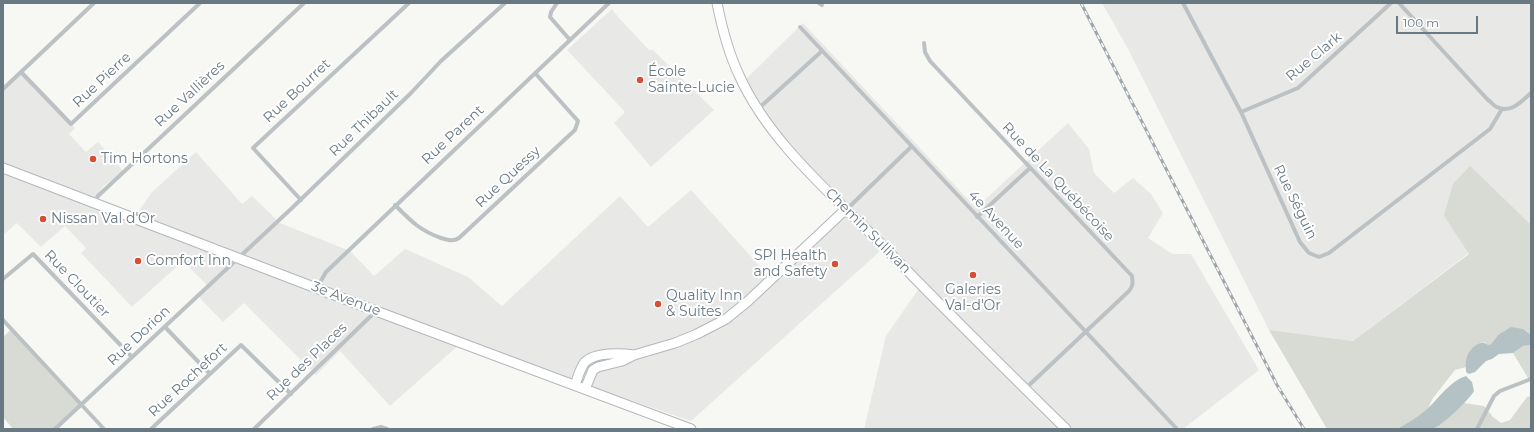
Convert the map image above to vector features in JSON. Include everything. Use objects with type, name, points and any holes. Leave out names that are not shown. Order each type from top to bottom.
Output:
[{"type":"main road","name":"Chemin Sullivan","points":[[717,3],[724,34],[739,76],[758,109],[787,148],[1066,429]]},
{"type":"main road","name":"3e Avenue","points":[[3,168],[376,311],[691,429]]},
{"type":"main road","points":[[585,389],[593,370],[602,366],[622,362],[634,355],[675,343],[697,334],[726,319],[747,302],[846,209]]},
{"type":"main road","points":[[575,385],[582,367],[586,361],[593,357],[621,352],[634,355]]},
{"type":"street","points":[[3,89],[94,3]]},
{"type":"street","name":"Rue Pierre","points":[[21,72],[71,124],[200,3]]},
{"type":"street","name":"Rue Vallières","points":[[94,203],[98,196],[304,3]]},
{"type":"street","name":"Rue Bourret","points":[[301,200],[253,148],[409,3]]},
{"type":"street","name":"Rue Thibault","points":[[238,258],[301,200],[412,93],[441,61],[505,3]]},
{"type":"street","points":[[557,3],[550,12],[550,17],[570,40]]},
{"type":"street","name":"Rue Parent","points":[[317,288],[326,272],[609,3]]},
{"type":"street","name":"Rue Séguin","points":[[1183,3],[1241,112],[1300,242],[1309,253],[1319,257],[1329,253],[1490,129],[1502,108]]},
{"type":"street","name":"Rue Clark","points":[[1241,112],[1298,88],[1391,3]]},
{"type":"street","points":[[1399,3],[1497,108],[1510,109],[1518,105],[1531,93]]},
{"type":"street","name":"4e Avenue","points":[[800,27],[1177,429]]},
{"type":"street","name":"Rue de La Québécoise","points":[[924,42],[925,52],[930,61],[1132,276],[1133,282],[1129,291],[1085,332]]},
{"type":"street","points":[[758,109],[822,51]]},
{"type":"street","name":"Rue Quessy","points":[[395,205],[426,233],[450,240],[456,240],[575,130],[578,121],[535,73]]},
{"type":"street","points":[[846,209],[911,147]]},
{"type":"street","points":[[977,216],[1030,168]]},
{"type":"street","name":"Rue Cloutier","points":[[3,279],[33,254],[132,357]]},
{"type":"street","name":"Rue Dorion","points":[[55,429],[238,258]]},
{"type":"street","name":"Rue des Places","points":[[254,429],[376,311]]},
{"type":"street","points":[[3,320],[104,429]]},
{"type":"street","points":[[165,327],[210,374]]},
{"type":"street","points":[[1025,388],[1085,332]]},
{"type":"street","name":"Rue Rochefort","points":[[151,429],[241,345],[291,394]]},
{"type":"street","points":[[1476,429],[1494,396],[1500,391],[1531,379]]},
{"type":"street","points":[[373,429],[381,427],[387,429]]},
{"type":"shaded area","points":[[1102,3],[1531,3],[1531,231],[1444,216],[1469,253],[1353,341],[1269,330],[1127,47]]},
{"type":"shaded area","name":"École Sainte-Lucie","points":[[612,9],[649,50],[653,50],[714,110],[651,167],[614,123],[625,112],[567,50]]},
{"type":"shaded area","points":[[803,23],[976,208],[1068,123],[1089,149],[1094,173],[1114,193],[1133,178],[1151,194],[1163,213],[1148,238],[1172,254],[1191,254],[1259,370],[1183,429],[864,429],[886,336],[924,281],[887,245],[691,421],[462,342],[390,406],[340,351],[316,375],[244,303],[223,322],[198,296],[209,287],[183,261],[132,307],[81,253],[86,248],[65,226],[41,247],[17,223],[3,235],[3,87],[21,70],[75,128],[69,134],[86,152],[98,142],[124,172],[103,186],[96,199],[136,215],[152,192],[196,152],[242,204],[252,196],[280,223],[350,251],[374,276],[405,249],[468,277],[502,306],[620,196],[648,227],[691,190],[774,282],[850,210],[764,116],[744,81]]},
{"type":"shaded area","points":[[1470,166],[1531,225],[1531,335],[1523,329],[1498,335],[1491,344],[1488,345],[1484,342],[1466,362],[1466,367],[1455,370],[1433,398],[1428,408],[1410,423],[1397,429],[1327,429],[1269,330],[1353,341],[1469,254],[1444,216],[1453,184]]},
{"type":"shaded area","points":[[1511,327],[1523,329],[1531,335],[1531,345],[1523,346],[1513,353],[1499,354],[1486,361],[1475,372],[1469,374],[1466,372],[1468,354],[1474,347],[1481,343],[1488,345],[1491,344],[1498,335]]},
{"type":"shaded area","points":[[12,329],[81,405],[55,429],[13,429],[3,417],[3,337]]},
{"type":"shaded area","points":[[1531,345],[1531,383],[1513,353],[1523,346]]},
{"type":"shaded area","points":[[1466,376],[1472,382],[1474,391],[1461,406],[1442,423],[1429,430],[1397,429],[1421,414],[1450,385]]},
{"type":"shaded area","points":[[1531,396],[1531,429],[1433,429],[1464,403],[1484,406],[1493,417],[1501,423],[1510,420],[1527,397]]},
{"type":"railway","points":[[1081,3],[1277,385],[1304,429]]},
{"type":"place","name":"École Sainte-Lucie","points":[[640,80]]},
{"type":"place","name":"Tim Hortons","points":[[93,159]]},
{"type":"place","name":"Nissan Val d'Or","points":[[43,219]]},
{"type":"place","name":"Comfort Inn","points":[[138,261]]},
{"type":"place","name":"SPI Health and Safety","points":[[835,264]]},
{"type":"place","name":"Galeries Val-d'Or","points":[[973,275]]},
{"type":"place","name":"Quality Inn & Suites","points":[[658,304]]}]
